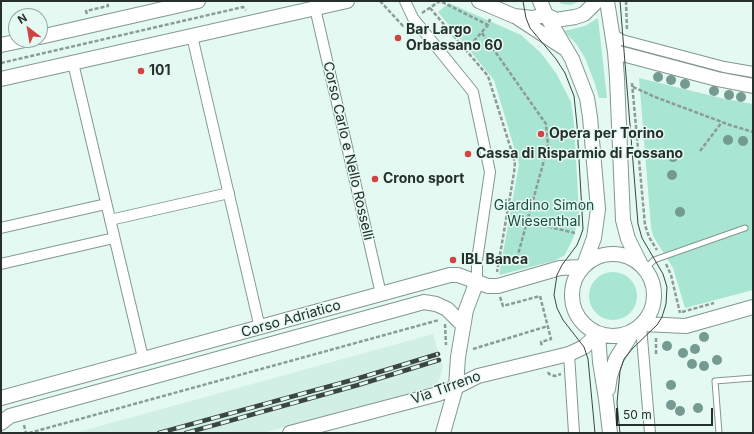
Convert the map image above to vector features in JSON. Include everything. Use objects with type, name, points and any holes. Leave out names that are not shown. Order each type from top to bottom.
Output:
[{"type":"street","points":[[48,35],[198,1]]},
{"type":"street","points":[[1,79],[347,1]]},
{"type":"street","points":[[405,1],[413,18],[472,92],[490,172],[477,260],[482,284],[470,298],[466,310],[459,352],[456,387],[443,433]]},
{"type":"street","points":[[479,1],[514,16],[567,51]]},
{"type":"street","points":[[540,1],[546,15],[580,77],[587,98],[590,117],[598,209],[596,229],[583,266],[572,285],[572,303],[574,311],[583,325],[598,334],[616,336],[647,328],[686,326],[753,307]]},
{"type":"street","points":[[514,16],[532,18],[546,15],[556,20],[575,17],[590,9],[597,1]]},
{"type":"street","points":[[607,1],[615,52],[623,220],[628,239],[652,282],[654,298],[647,328],[650,433]]},
{"type":"street","name":"Corso Carlo e Nello Rosselli","points":[[315,8],[381,294]]},
{"type":"street","points":[[612,34],[622,40],[724,67],[753,72]]},
{"type":"street","points":[[192,36],[260,328]]},
{"type":"street","points":[[615,52],[717,79],[753,86]]},
{"type":"street","points":[[73,63],[143,358]]},
{"type":"street","points":[[110,220],[229,192]]},
{"type":"street","points":[[1,228],[106,204]]},
{"type":"street","points":[[1,264],[114,238]]},
{"type":"street","points":[[583,266],[599,256],[615,254],[630,257],[643,267]]},
{"type":"street","name":"Corso Adriatico","points":[[1,398],[450,275],[458,275],[482,284],[498,286],[560,268],[583,266]]},
{"type":"street","name":"Corso Adriatico","points":[[1,423],[10,416],[424,302],[436,304],[447,310],[463,324]]},
{"type":"street","points":[[606,399],[610,376],[616,359],[647,328]]},
{"type":"street","points":[[598,334],[600,362],[610,433]]},
{"type":"street","name":"Via Tirreno","points":[[290,433],[434,395],[456,387],[478,376],[569,354],[584,347],[598,334]]},
{"type":"street","points":[[569,354],[574,433]]},
{"type":"lane","points":[[643,267],[661,257],[745,228]]},
{"type":"lane","points":[[719,433],[715,381],[753,378]]},
{"type":"path","points":[[380,1],[403,26]]},
{"type":"path","points":[[430,8],[440,1],[488,25],[466,50]]},
{"type":"path","points":[[626,1],[627,29]]},
{"type":"path","points":[[482,33],[546,124],[548,146],[517,258],[500,256]]},
{"type":"path","points":[[632,79],[645,225],[649,237],[671,275],[680,312]]},
{"type":"path","points":[[632,86],[656,97],[753,132]]},
{"type":"path","points":[[700,151],[722,122]]},
{"type":"path","points":[[507,217],[575,233]]},
{"type":"path","points":[[540,296],[550,339],[540,342]]},
{"type":"path","points":[[29,433],[444,318],[446,353],[459,352],[484,346],[548,326]]},
{"type":"path","points":[[647,328],[655,338],[656,360]]},
{"type":"shaded area","points":[[433,334],[443,367],[437,386],[263,433],[75,433]]},
{"type":"green space","points":[[557,1],[581,1],[570,5],[562,4]]},
{"type":"green space","name":"Giardino Simon Wiesenthal","points":[[449,3],[521,35],[541,53],[556,73],[571,102],[574,124],[579,213],[574,236],[565,255],[554,261],[499,275],[519,164],[494,80],[438,12]]},
{"type":"green space","points":[[598,18],[607,98],[599,98],[585,58],[577,45],[564,31],[585,26]]},
{"type":"green space","points":[[639,78],[725,99],[753,104],[753,290],[685,308],[673,268],[653,236],[651,227]]},
{"type":"green space","points":[[608,272],[618,272],[627,276],[633,282],[636,287],[636,305],[627,316],[618,320],[608,320],[599,316],[593,310],[589,301],[589,291],[593,282],[599,276]]},
{"type":"tram line","points":[[523,1],[526,18],[530,28],[556,59],[565,73],[574,96],[583,229],[577,245],[562,265],[557,275],[554,295],[557,308],[563,320],[584,347],[588,359],[595,433]]},
{"type":"tram line","points":[[620,1],[638,224],[642,238],[663,274],[667,287],[666,304],[662,317],[657,325],[633,348],[624,359],[620,371],[617,403],[620,433]]},
{"type":"railway","points":[[159,433],[356,379],[438,354]]},
{"type":"railway","points":[[186,433],[358,385],[439,360]]},
{"type":"place","name":"Bar Largo Orbassano 60","points":[[398,38]]},
{"type":"place","name":"101","points":[[141,71]]},
{"type":"place","name":"Opera per Torino","points":[[541,134]]},
{"type":"place","name":"Cassa di Risparmio di Fossano","points":[[468,154]]},
{"type":"place","name":"Crono sport","points":[[375,179]]},
{"type":"place","name":"IBL Banca","points":[[453,260]]}]
